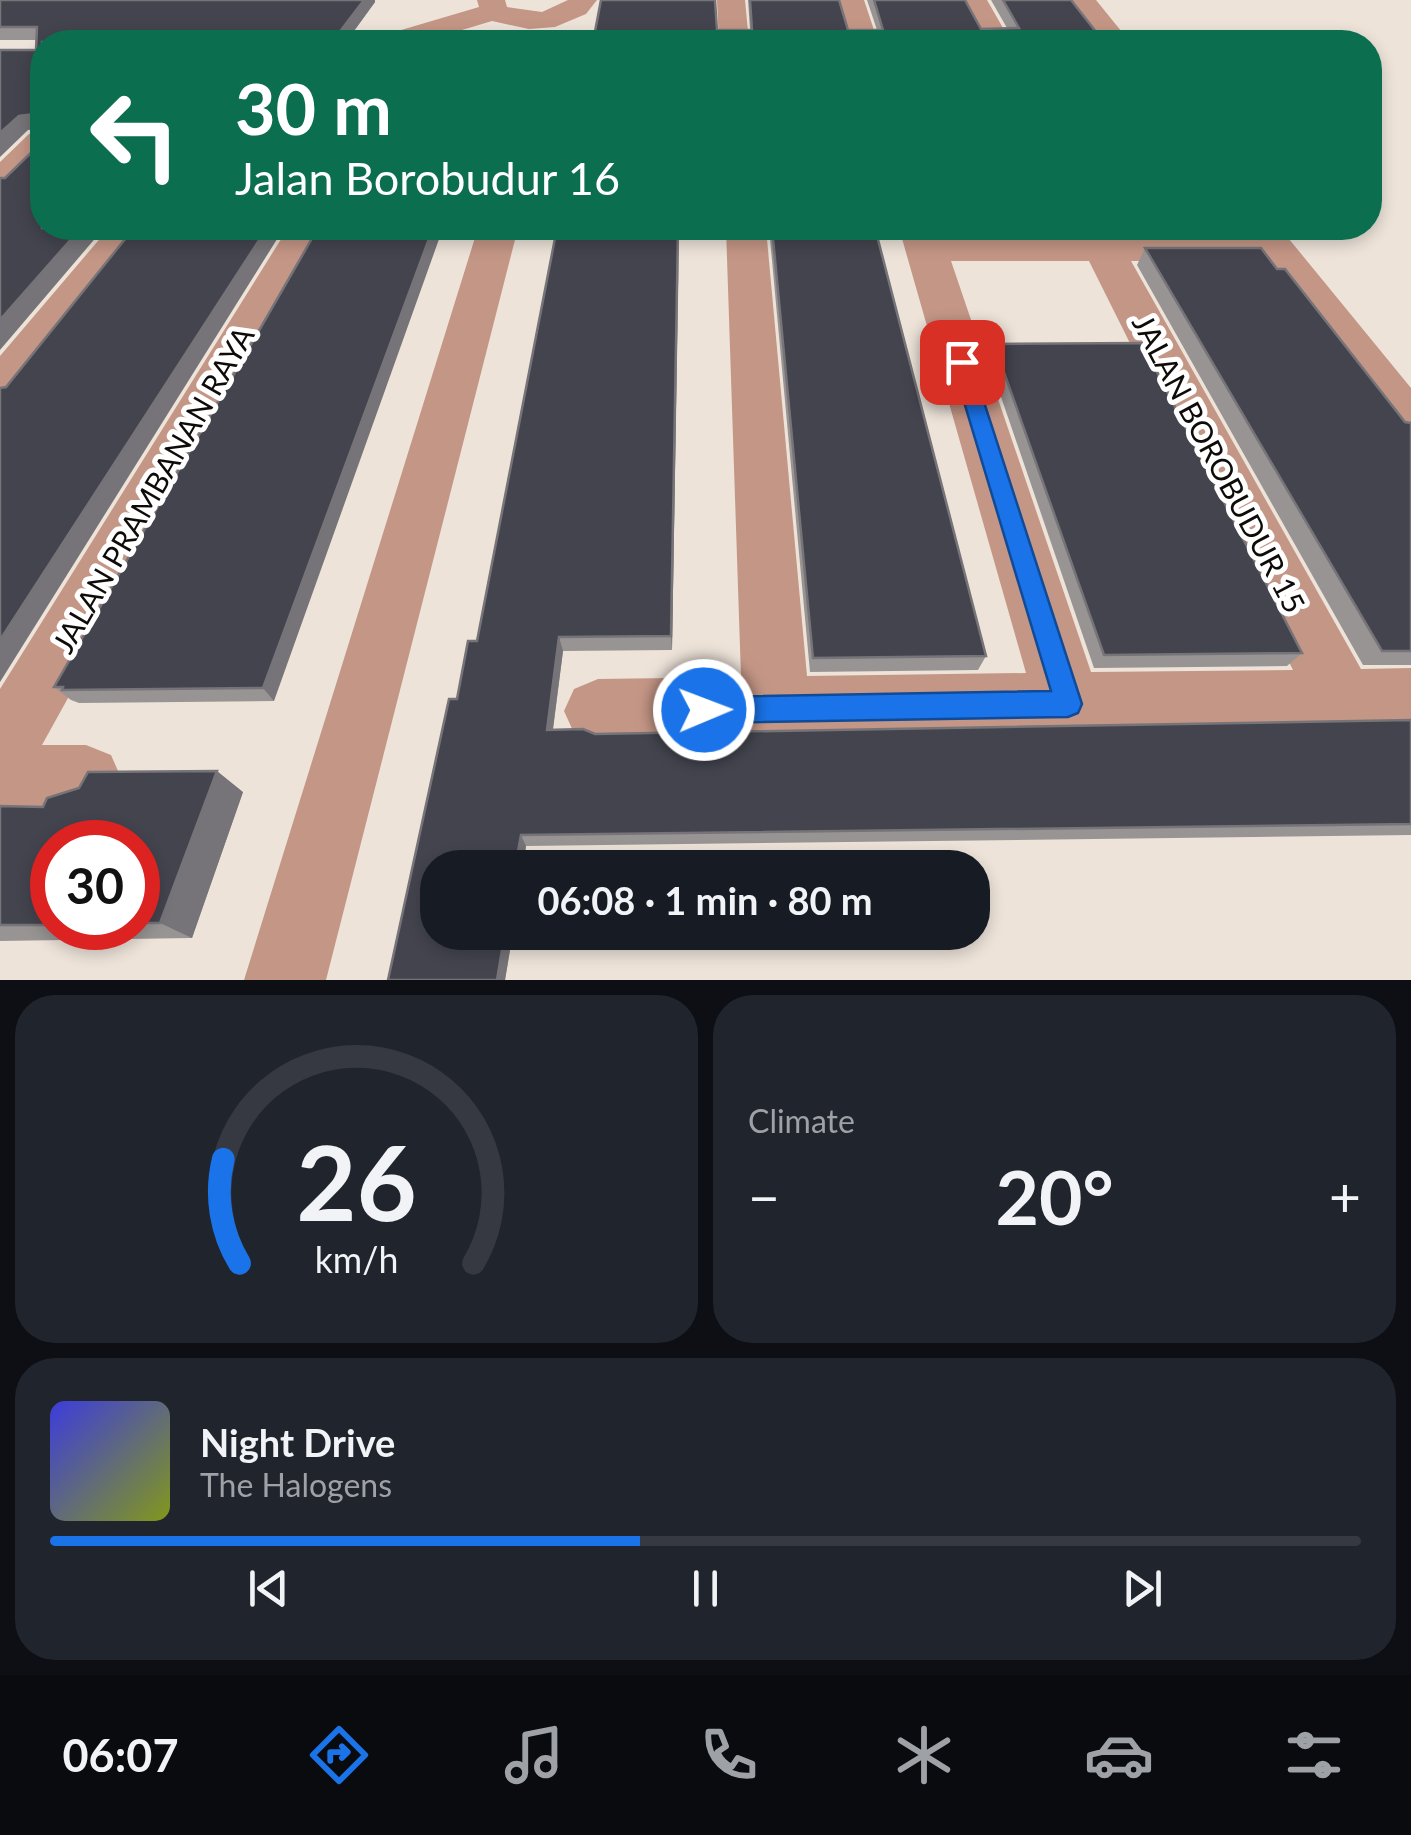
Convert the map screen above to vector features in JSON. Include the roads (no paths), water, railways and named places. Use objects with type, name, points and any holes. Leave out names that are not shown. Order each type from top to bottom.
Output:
[{"type":"street","points":[[730,0],[733,30]]},
{"type":"street","points":[[850,0],[859,30]]},
{"type":"street","points":[[974,0],[990,30]]},
{"type":"street","points":[[1082,0],[1106,30]]},
{"type":"street","points":[[434,30],[500,10],[564,20]]},
{"type":"street","points":[[468,30],[500,10]]},
{"type":"street","points":[[0,182],[30,153]]},
{"type":"street","points":[[0,388],[120,240]]},
{"type":"street","name":"JALAN PRAMBANAN RAYA","points":[[0,752],[301,240]]},
{"type":"street","points":[[285,980],[495,240]]},
{"type":"street","points":[[747,240],[776,709]]},
{"type":"street","points":[[924,240],[1068,704]]},
{"type":"street","name":"JALAN BOROBUDUR 15","points":[[1099,240],[1343,700]]},
{"type":"street","points":[[1270,240],[1411,423]]},
{"type":"street","points":[[598,711],[1411,699]]},
{"type":"street","points":[[0,780],[86,780]]}]
